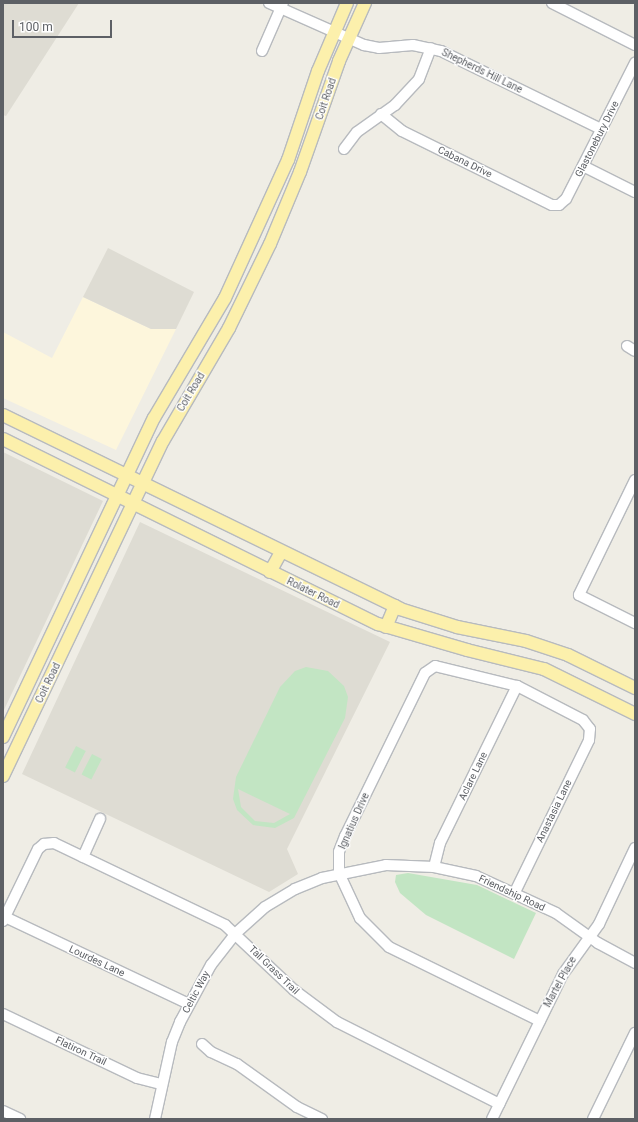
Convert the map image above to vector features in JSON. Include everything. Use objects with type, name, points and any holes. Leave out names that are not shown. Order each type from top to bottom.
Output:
[{"type":"main road","name":"Coit Road","points":[[3,737],[154,418],[225,298],[288,160],[318,71],[347,3]]},
{"type":"main road","name":"Coit Road","points":[[3,776],[170,429],[213,357],[270,244],[300,172],[348,39],[365,3]]},
{"type":"main road","points":[[254,236],[270,244]]},
{"type":"main road","points":[[197,347],[213,357]]},
{"type":"main road","points":[[3,416],[125,477],[395,606],[457,627],[526,641],[568,655],[635,688]]},
{"type":"main road","name":"Rolater Road","points":[[3,439],[270,572],[386,627],[467,650],[544,668],[635,714]]},
{"type":"main road","points":[[270,572],[281,552]]},
{"type":"main road","points":[[386,627],[395,606]]},
{"type":"main road","points":[[15,712],[30,718]]},
{"type":"street","name":"Shepherds Hill Lane","points":[[269,3],[282,6],[334,33],[364,45],[379,48],[413,45],[431,48],[601,129]]},
{"type":"street","points":[[552,3],[635,45]]},
{"type":"street","points":[[262,51],[282,6]]},
{"type":"street","points":[[344,149],[357,132],[395,105],[420,79],[431,48]]},
{"type":"street","name":"Glastonebury Drive","points":[[552,204],[559,205],[565,201],[635,63]]},
{"type":"street","name":"Cabana Drive","points":[[381,114],[402,131],[552,204]]},
{"type":"street","points":[[583,166],[635,192]]},
{"type":"street","points":[[635,480],[579,595],[635,622]]},
{"type":"street","name":"Ignatius Drive","points":[[517,686],[481,675],[435,666],[430,668],[345,836],[339,852],[339,873],[360,918],[389,947],[540,1021]]},
{"type":"street","name":"Anastasia Lane","points":[[515,892],[589,740],[590,729],[583,720],[517,686]]},
{"type":"street","name":"Aclare Lane","points":[[434,867],[440,843],[517,686]]},
{"type":"street","points":[[83,857],[100,819]]},
{"type":"street","name":"Tall Grass Trail","points":[[4,919],[36,851],[46,843],[54,843],[213,918],[235,934],[294,990],[337,1022],[499,1104]]},
{"type":"street","name":"Martel Place","points":[[492,1119],[563,974],[590,937],[635,848]]},
{"type":"street","name":"Friendship Road","points":[[285,894],[308,883],[339,873],[386,865],[434,867],[476,876],[515,892],[556,913],[590,937],[635,963]]},
{"type":"street","name":"Celtic Way","points":[[155,1119],[161,1084],[172,1042],[189,1004],[211,965],[235,934],[252,918],[285,894]]},
{"type":"street","name":"Lourdes Lane","points":[[4,919],[189,1004]]},
{"type":"street","name":"Flatiron Trail","points":[[3,1014],[137,1078],[161,1084]]},
{"type":"street","points":[[593,1119],[635,1034]]},
{"type":"street","points":[[202,1044],[211,1052],[237,1064],[297,1107],[322,1119]]},
{"type":"street","points":[[3,1111],[20,1119]]},
{"type":"shaded area","points":[[3,3],[79,3],[6,116],[3,115]]},
{"type":"shaded area","points":[[108,248],[194,292],[176,329],[151,329],[83,297]]},
{"type":"shaded area","points":[[83,297],[151,329],[176,329],[116,450],[3,398],[3,332],[52,358]]},
{"type":"shaded area","points":[[3,452],[103,501],[3,712]]},
{"type":"shaded area","points":[[140,522],[390,642],[287,849],[298,874],[269,892],[22,774]]},
{"type":"green space","points":[[306,667],[328,671],[344,686],[348,697],[345,718],[294,818],[275,828],[253,825],[237,810],[233,799],[236,777],[280,687],[295,671]],"holes":[[[238,789],[290,814],[274,823],[255,821],[241,807]]]},
{"type":"green space","points":[[76,746],[86,751],[75,772],[65,767]]},
{"type":"green space","points":[[92,754],[102,759],[91,779],[82,774]]},
{"type":"green space","points":[[408,873],[477,885],[536,913],[514,959],[426,915],[400,893],[395,882],[396,875]]}]
